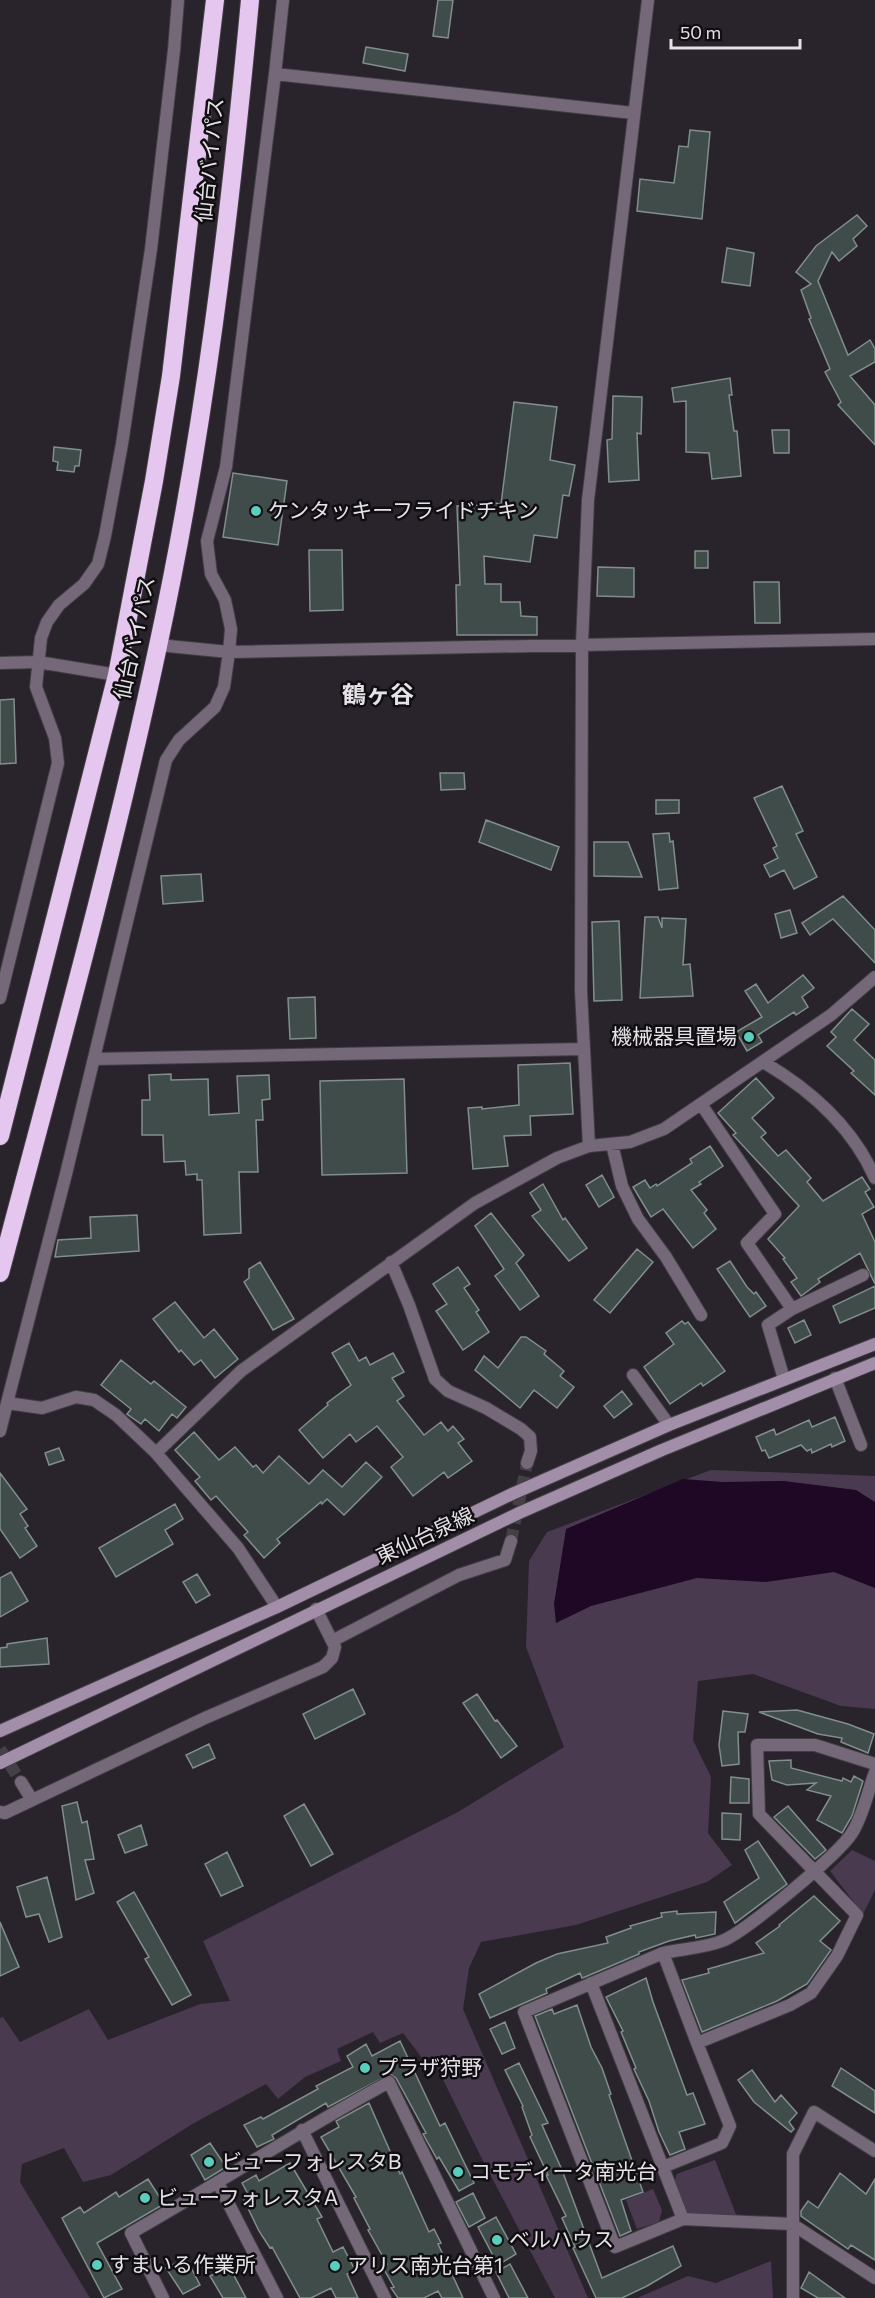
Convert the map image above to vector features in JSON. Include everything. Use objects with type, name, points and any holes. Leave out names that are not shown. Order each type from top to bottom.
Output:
[{"type":"highway","name":"仙台バイパス","points":[[0,1136],[117,675],[154,481],[171,376],[214,0]]},
{"type":"highway","name":"仙台バイパス","points":[[0,1273],[66,1023],[158,645],[203,392],[221,263],[250,0]]},
{"type":"street","points":[[0,998],[58,763],[55,738],[36,687],[41,638],[46,622],[59,605],[84,584],[98,564],[105,536],[122,444],[151,249],[178,0]]},
{"type":"street","points":[[0,1431],[94,1059],[166,760],[179,740],[215,707],[224,687],[231,629],[225,600],[211,574],[207,542],[226,467],[283,0]]},
{"type":"street","points":[[589,1146],[581,991],[582,644],[588,500],[648,0]]},
{"type":"street","points":[[275,74],[633,112]]},
{"type":"street","points":[[158,645],[229,652],[875,639]]},
{"type":"street","points":[[0,663],[38,662],[117,675]]},
{"type":"street","points":[[156,1453],[241,1371],[475,1203],[557,1158],[589,1146],[630,1142],[664,1129],[831,1015],[875,977]]},
{"type":"street","points":[[94,1059],[583,1049]]},
{"type":"street","points":[[763,1062],[802,1086],[850,1134],[875,1178]]},
{"type":"street","points":[[701,1104],[775,1214],[747,1244],[792,1309]]},
{"type":"street","points":[[612,1144],[622,1186],[638,1219],[666,1257],[701,1315]]},
{"type":"street","points":[[391,1262],[435,1379],[448,1391],[486,1408],[521,1428],[530,1437],[531,1451],[527,1463]]},
{"type":"street","points":[[784,1379],[768,1325],[792,1309],[863,1275]]},
{"type":"street","points":[[0,1731],[278,1607],[512,1494],[669,1425],[875,1344]]},
{"type":"street","name":"東仙台泉線","points":[[0,1763],[316,1610],[591,1482],[875,1363]]},
{"type":"street","points":[[633,1375],[669,1425]]},
{"type":"street","points":[[835,1378],[861,1445]]},
{"type":"street","points":[[7,1403],[42,1408],[76,1397],[94,1400],[116,1415],[156,1453],[238,1548],[278,1607]]},
{"type":"street","points":[[332,1641],[459,1575],[505,1560],[511,1541]]},
{"type":"street","points":[[0,1812],[32,1800],[205,1718],[323,1667],[332,1658],[335,1647],[316,1610]]},
{"type":"street","points":[[697,2043],[790,2005],[812,1993],[826,1975],[857,1915],[759,1814],[757,1744],[814,1745],[875,1764]]},
{"type":"street","points":[[875,1772],[854,1831],[840,1848],[745,1928],[722,1941],[663,1953],[524,2012],[615,2247],[683,2219],[792,2224],[875,2278]]},
{"type":"street","points":[[21,1782],[32,1800]]},
{"type":"street","points":[[663,1953],[730,2126],[722,2142],[663,2168]]},
{"type":"street","points":[[591,1983],[683,2219]]},
{"type":"street","points":[[164,2298],[131,2233],[218,2183],[302,2130],[389,2082],[494,2298]]},
{"type":"street","points":[[793,2298],[793,2154],[814,2112],[875,2151]]},
{"type":"street","points":[[302,2130],[386,2298]]},
{"type":"street","points":[[218,2183],[277,2298]]},
{"type":"shaded area","points":[[711,1470],[875,1476],[875,1709],[841,1706],[753,1674],[698,1681],[693,1740],[711,1777],[708,1833],[732,1865],[707,1882],[576,1925],[481,1942],[469,1968],[463,2009],[588,2298],[555,2298],[432,2057],[422,2058],[403,2033],[380,2043],[373,2032],[337,2049],[341,2061],[305,2077],[278,2099],[266,2084],[194,2123],[111,2175],[83,2182],[64,2148],[22,2164],[20,2182],[90,2298],[0,2298],[0,2018],[3,2017],[20,2042],[89,2009],[108,2040],[200,2004],[230,2001],[203,1941],[458,1812],[564,1747],[526,1647],[529,1561],[547,1532]]},
{"type":"shaded area","points":[[683,1479],[723,1482],[784,1481],[856,1490],[875,1502],[875,1588],[834,1572],[766,1582],[697,1578],[591,1606],[556,1623],[554,1604],[566,1529]]},
{"type":"shaded area","points":[[852,1850],[875,1861],[875,1890],[863,1914],[830,1871]]},
{"type":"shaded area","points":[[715,2160],[737,2217],[686,2216],[673,2185],[677,2174]]},
{"type":"shaded area","points":[[653,2189],[662,2210],[659,2222],[637,2229],[626,2200]]},
{"type":"shaded area","points":[[771,2261],[773,2298],[637,2298],[688,2276],[716,2283]]},
{"type":"building","points":[[438,0],[453,0],[448,38],[433,36]]},
{"type":"building","points":[[366,47],[408,54],[405,71],[363,63]]},
{"type":"building","points":[[690,130],[710,132],[702,219],[637,211],[640,179],[674,183],[679,146],[688,147]]},
{"type":"building","points":[[857,215],[867,226],[853,239],[857,246],[839,261],[832,252],[818,281],[848,355],[870,340],[875,349],[875,362],[850,376],[875,405],[875,445],[838,405],[841,402],[825,372],[830,369],[809,319],[811,318],[801,290],[811,284],[796,272],[816,246]]},
{"type":"building","points":[[727,248],[754,253],[750,286],[722,282]]},
{"type":"building","points":[[730,378],[732,395],[729,395],[734,431],[737,431],[741,476],[712,479],[709,453],[686,452],[686,401],[674,402],[672,388]]},
{"type":"building","points":[[613,396],[642,397],[641,434],[637,433],[639,480],[609,482],[607,440],[612,439]]},
{"type":"building","points":[[514,402],[557,407],[550,460],[575,465],[569,496],[563,495],[557,538],[534,535],[530,562],[484,556],[485,584],[501,584],[501,602],[520,602],[521,616],[537,617],[537,635],[457,635],[456,585],[460,585],[457,506],[487,505],[488,502],[501,504]]},
{"type":"building","points":[[772,430],[789,430],[789,453],[774,453]]},
{"type":"building","points":[[54,447],[81,450],[79,466],[75,466],[74,472],[57,470],[58,462],[53,461]]},
{"type":"building","points":[[233,473],[287,481],[278,545],[223,537]]},
{"type":"building","points":[[309,550],[342,550],[343,610],[310,611]]},
{"type":"building","points":[[695,551],[708,551],[708,568],[695,568]]},
{"type":"building","points":[[598,567],[634,568],[634,597],[597,596]]},
{"type":"building","points":[[754,582],[779,582],[780,623],[755,623]]},
{"type":"building","points":[[14,699],[16,763],[0,764],[0,700]]},
{"type":"building","points":[[440,773],[464,773],[465,789],[441,790]]},
{"type":"building","points":[[782,786],[803,831],[796,834],[817,877],[794,889],[784,870],[770,877],[764,865],[778,858],[773,848],[777,846],[754,798]]},
{"type":"building","points":[[656,800],[679,800],[679,813],[656,814]]},
{"type":"building","points":[[486,820],[559,847],[551,870],[479,842]]},
{"type":"building","points":[[669,833],[670,842],[673,841],[678,888],[659,890],[653,834]]},
{"type":"building","points":[[594,842],[628,842],[642,877],[594,876]]},
{"type":"building","points":[[201,874],[203,901],[163,904],[161,876]]},
{"type":"building","points":[[843,896],[875,930],[875,963],[833,919],[810,935],[802,923]]},
{"type":"building","points":[[790,910],[797,933],[781,938],[775,914]]},
{"type":"building","points":[[645,917],[658,917],[662,928],[662,918],[686,919],[683,965],[690,964],[693,996],[640,998]]},
{"type":"building","points":[[619,921],[622,1000],[594,1001],[592,922]]},
{"type":"building","points":[[803,975],[814,988],[802,997],[808,1007],[796,1015],[794,1012],[758,1035],[762,1042],[747,1051],[736,1032],[762,1017],[745,991],[756,984],[768,1003]]},
{"type":"building","points":[[315,997],[316,1038],[290,1039],[288,998]]},
{"type":"building","points":[[852,1009],[869,1024],[854,1040],[875,1060],[875,1095],[827,1046],[836,1037],[831,1032]]},
{"type":"building","points":[[570,1063],[573,1114],[530,1116],[531,1135],[504,1136],[508,1166],[473,1169],[468,1108],[482,1107],[482,1109],[519,1105],[518,1065]]},
{"type":"building","points":[[171,1074],[171,1080],[208,1079],[209,1115],[239,1113],[237,1076],[269,1075],[270,1099],[262,1100],[263,1120],[256,1120],[258,1172],[239,1172],[241,1233],[204,1235],[202,1180],[197,1180],[197,1174],[186,1175],[185,1161],[164,1162],[163,1135],[142,1135],[142,1100],[150,1100],[149,1075]]},
{"type":"building","points":[[756,1078],[774,1098],[752,1118],[766,1133],[761,1137],[778,1156],[786,1150],[811,1178],[807,1182],[823,1201],[862,1177],[870,1189],[865,1192],[874,1207],[862,1214],[875,1242],[875,1284],[860,1253],[818,1279],[820,1282],[801,1296],[791,1282],[797,1278],[783,1259],[785,1258],[768,1239],[799,1206],[733,1135],[736,1133],[718,1113]]},
{"type":"building","points":[[404,1079],[407,1173],[322,1175],[320,1081]]},
{"type":"building","points":[[710,1146],[723,1166],[691,1190],[707,1210],[704,1213],[716,1229],[693,1248],[663,1209],[651,1217],[633,1187],[645,1180],[650,1188],[656,1184],[657,1186],[692,1163],[690,1159]]},
{"type":"building","points":[[602,1175],[614,1197],[599,1207],[586,1185]]},
{"type":"building","points":[[543,1184],[563,1220],[565,1218],[587,1248],[569,1261],[532,1216],[541,1210],[530,1193]]},
{"type":"building","points":[[491,1213],[524,1255],[516,1263],[539,1296],[520,1310],[495,1276],[504,1269],[475,1226]]},
{"type":"building","points":[[137,1215],[139,1251],[55,1257],[58,1240],[91,1238],[90,1217]]},
{"type":"building","points":[[637,1249],[653,1262],[610,1313],[594,1300]]},
{"type":"building","points":[[730,1261],[747,1287],[754,1294],[756,1292],[766,1306],[750,1317],[717,1269]]},
{"type":"building","points":[[260,1262],[294,1319],[273,1330],[244,1282],[249,1278],[249,1269]]},
{"type":"building","points":[[458,1267],[470,1284],[464,1288],[479,1310],[476,1312],[489,1332],[463,1350],[436,1311],[447,1304],[433,1284]]},
{"type":"building","points":[[875,1286],[875,1308],[840,1323],[833,1306]]},
{"type":"building","points":[[175,1302],[204,1338],[214,1329],[238,1359],[215,1378],[201,1360],[194,1365],[181,1350],[179,1352],[153,1319]]},
{"type":"building","points":[[804,1320],[811,1335],[795,1343],[788,1328]]},
{"type":"building","points":[[682,1321],[685,1324],[688,1322],[725,1371],[703,1386],[701,1383],[670,1404],[644,1367],[674,1344],[666,1333]]},
{"type":"building","points":[[521,1337],[526,1337],[546,1351],[544,1354],[564,1371],[560,1376],[574,1387],[557,1408],[534,1390],[520,1408],[475,1370],[484,1356],[498,1368]]},
{"type":"building","points":[[349,1343],[359,1361],[366,1357],[370,1365],[393,1353],[404,1372],[392,1378],[404,1396],[397,1401],[424,1435],[441,1422],[448,1431],[453,1426],[464,1439],[458,1443],[472,1461],[448,1478],[444,1472],[413,1496],[391,1467],[403,1457],[377,1426],[356,1442],[350,1434],[323,1458],[299,1430],[328,1405],[327,1403],[351,1385],[332,1353]]},
{"type":"building","points":[[121,1360],[151,1384],[154,1381],[186,1407],[177,1418],[172,1414],[159,1431],[145,1419],[141,1424],[127,1414],[131,1409],[101,1385]]},
{"type":"building","points":[[622,1391],[632,1404],[614,1418],[604,1406]]},
{"type":"building","points":[[835,1417],[845,1441],[832,1447],[831,1444],[812,1453],[811,1449],[807,1451],[801,1445],[769,1458],[765,1450],[762,1451],[756,1437],[774,1429],[776,1435],[809,1420],[812,1427]]},
{"type":"building","points":[[194,1432],[219,1460],[235,1447],[253,1467],[256,1465],[263,1473],[279,1456],[309,1484],[323,1470],[342,1487],[366,1462],[382,1477],[344,1515],[327,1499],[322,1504],[321,1502],[277,1539],[280,1543],[264,1558],[244,1535],[248,1532],[216,1496],[211,1500],[195,1481],[200,1477],[175,1450]]},
{"type":"building","points":[[59,1448],[64,1460],[49,1465],[45,1453]]},
{"type":"building","points":[[0,1473],[27,1509],[20,1514],[28,1526],[25,1528],[37,1546],[20,1558],[0,1529]]},
{"type":"building","points":[[175,1504],[183,1519],[165,1530],[173,1544],[116,1577],[99,1548]]},
{"type":"building","points":[[11,1572],[28,1601],[0,1617],[0,1578]]},
{"type":"building","points":[[197,1574],[210,1595],[196,1603],[183,1582]]},
{"type":"building","points":[[47,1638],[49,1664],[0,1667],[0,1648],[7,1647],[7,1644]]},
{"type":"building","points":[[353,1689],[365,1714],[315,1739],[303,1714]]},
{"type":"building","points":[[477,1694],[495,1721],[497,1720],[517,1746],[501,1758],[463,1703]]},
{"type":"building","points":[[797,1710],[848,1724],[874,1734],[868,1753],[841,1742],[842,1738],[818,1734],[759,1712]]},
{"type":"building","points":[[723,1711],[748,1714],[745,1732],[738,1732],[739,1764],[722,1766],[719,1745]]},
{"type":"building","points":[[209,1744],[215,1758],[193,1768],[186,1755]]},
{"type":"building","points":[[791,1760],[791,1768],[842,1781],[843,1778],[851,1782],[854,1776],[863,1781],[852,1816],[842,1833],[817,1820],[831,1796],[807,1790],[816,1783],[787,1785],[772,1780],[769,1761]]},
{"type":"building","points":[[731,1777],[749,1779],[749,1803],[730,1803]]},
{"type":"building","points":[[77,1802],[82,1823],[87,1821],[94,1859],[85,1860],[94,1893],[76,1900],[62,1806]]},
{"type":"building","points":[[304,1804],[333,1854],[311,1866],[284,1816]]},
{"type":"building","points":[[788,1806],[826,1850],[815,1859],[774,1817]]},
{"type":"building","points":[[722,1813],[741,1814],[740,1840],[722,1839]]},
{"type":"building","points":[[141,1825],[147,1845],[125,1853],[118,1835]]},
{"type":"building","points":[[758,1841],[787,1884],[735,1923],[724,1902],[759,1878],[745,1850]]},
{"type":"building","points":[[227,1852],[243,1886],[221,1896],[205,1864]]},
{"type":"building","points":[[47,1877],[62,1937],[49,1942],[39,1914],[26,1917],[17,1887]]},
{"type":"building","points":[[134,1892],[191,1995],[172,2005],[145,1959],[149,1957],[117,1902]]},
{"type":"building","points":[[814,1896],[840,1921],[820,1941],[831,1950],[807,1984],[777,2001],[702,2032],[682,1980],[709,1973],[708,1969],[764,1953],[756,1943],[780,1926]]},
{"type":"building","points":[[677,1911],[677,1914],[716,1912],[715,1934],[696,1938],[695,1935],[669,1941],[585,1977],[582,1978],[580,1973],[546,1989],[547,1993],[490,2018],[479,1994],[557,1954],[608,1943],[606,1937],[631,1928],[630,1926],[662,1917],[661,1913]]},
{"type":"building","points":[[0,1922],[19,1967],[0,1976]]},
{"type":"building","points":[[646,1978],[687,2095],[693,2093],[705,2124],[679,2132],[685,2149],[670,2155],[634,2069],[636,2068],[621,2032],[623,2031],[606,1997]]},
{"type":"building","points":[[577,2005],[591,2047],[602,2068],[611,2094],[609,2095],[643,2192],[621,2200],[631,2231],[620,2236],[535,2016],[552,2009],[554,2014]]},
{"type":"building","points":[[505,2022],[515,2048],[502,2054],[490,2029]]},
{"type":"building","points":[[400,2041],[440,2126],[445,2123],[474,2183],[459,2191],[423,2134],[426,2133],[396,2078],[390,2074],[328,2107],[326,2103],[272,2135],[274,2139],[257,2147],[244,2125],[261,2117],[263,2119],[318,2089],[316,2086],[353,2067],[347,2056],[366,2044],[372,2056]]},
{"type":"building","points":[[519,2063],[548,2123],[542,2125],[562,2170],[602,2278],[673,2246],[681,2266],[622,2298],[596,2298],[562,2218],[566,2216],[530,2137],[532,2135],[523,2106],[505,2070]]},
{"type":"building","points":[[841,2068],[875,2091],[875,2113],[832,2086]]},
{"type":"building","points":[[752,2070],[775,2102],[781,2095],[797,2113],[789,2122],[794,2129],[791,2132],[754,2102],[738,2080]]},
{"type":"building","points":[[369,2103],[400,2174],[402,2172],[429,2232],[434,2229],[441,2243],[438,2244],[463,2298],[442,2298],[438,2291],[424,2298],[398,2298],[391,2288],[394,2287],[382,2266],[387,2264],[368,2230],[370,2229],[354,2198],[356,2197],[321,2137],[339,2127],[336,2121]]},
{"type":"building","name":"ビューフォレスタB","points":[[210,2143],[226,2167],[205,2180],[191,2155]]},
{"type":"building","points":[[290,2163],[322,2217],[317,2219],[333,2252],[343,2247],[355,2270],[347,2274],[358,2298],[336,2298],[331,2288],[311,2298],[300,2298],[272,2247],[270,2248],[259,2231],[243,2198],[248,2194],[242,2183],[256,2175],[259,2181]]},
{"type":"building","points":[[840,2173],[866,2194],[875,2179],[875,2260],[851,2245],[848,2249],[801,2216],[801,2211],[808,2201],[818,2208]]},
{"type":"building","points":[[148,2179],[164,2204],[97,2243],[122,2289],[104,2298],[62,2218],[80,2207],[84,2213],[116,2192],[119,2197]]},
{"type":"building","points":[[473,2193],[485,2218],[469,2227],[456,2202]]},
{"type":"building","name":"ベルハウス","points":[[496,2217],[516,2254],[498,2265],[478,2227]]},
{"type":"building","points":[[186,2258],[200,2285],[183,2294],[166,2268]]},
{"type":"building","points":[[510,2264],[528,2298],[509,2298],[496,2272]]},
{"type":"building","points":[[229,2266],[246,2298],[223,2298],[210,2276]]},
{"type":"building","points":[[809,2272],[845,2298],[818,2298],[801,2288]]},
{"type":"tunnel","points":[[511,1541],[527,1463]]},
{"type":"tunnel","points":[[0,1749],[21,1782]]},
{"type":"place","name":"ケンタッキーフライドチキン","points":[[256,511]]},
{"type":"place","name":"機械器具置場","points":[[749,1037]]},
{"type":"place","name":"プラザ狩野","points":[[365,2068]]},
{"type":"place","name":"ビューフォレスタB","points":[[209,2162]]},
{"type":"place","name":"コモディータ南光台","points":[[458,2172]]},
{"type":"place","name":"ビューフォレスタA","points":[[145,2198]]},
{"type":"place","name":"ベルハウス","points":[[497,2240]]},
{"type":"place","name":"すまいる作業所","points":[[97,2265]]},
{"type":"place","name":"アリス南光台第1","points":[[335,2266]]},
{"type":"district","name":"鶴ヶ谷","points":[[378,695]]}]
